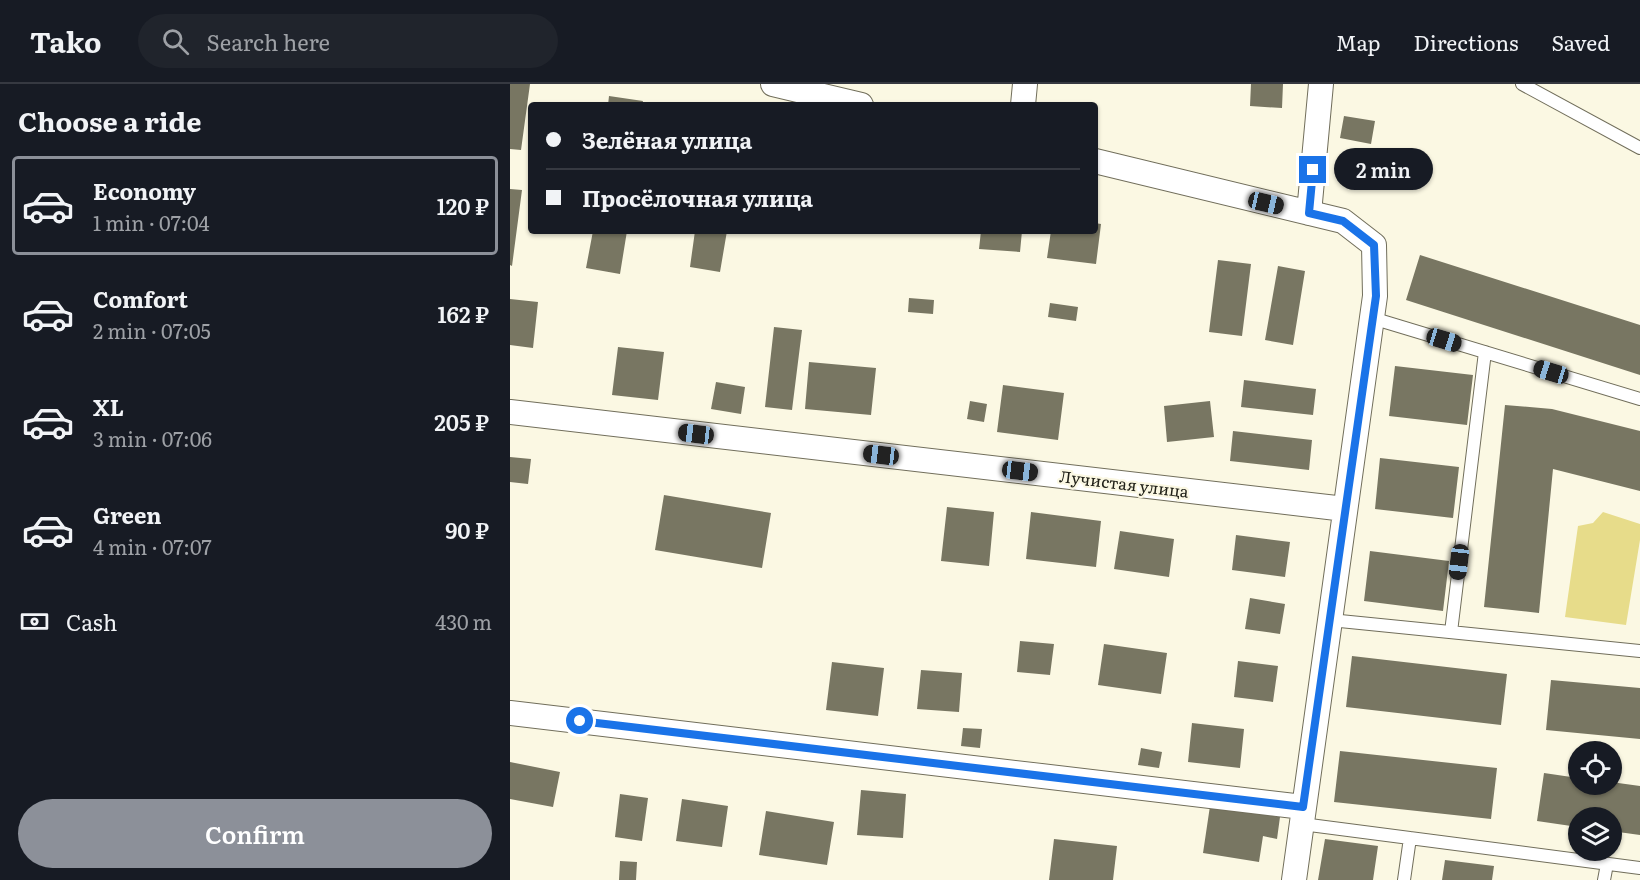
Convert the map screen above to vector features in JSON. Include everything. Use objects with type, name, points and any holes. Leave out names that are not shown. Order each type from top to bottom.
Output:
[{"type":"street","points":[[773,84],[848,102]]},
{"type":"street","points":[[1023,102],[1025,84]]},
{"type":"street","points":[[1309,213],[1321,84]]},
{"type":"street","points":[[1098,162],[1343,221],[1374,245],[1374,307],[1294,880]]},
{"type":"street","name":"Лучистая улица","points":[[510,412],[1345,509]]},
{"type":"street","points":[[510,713],[1303,816]]},
{"type":"lane","points":[[1522,84],[1640,148]]},
{"type":"lane","points":[[1374,307],[1485,352],[1640,399]]},
{"type":"lane","points":[[1451,632],[1485,352]]},
{"type":"lane","points":[[1330,620],[1640,651]]},
{"type":"lane","points":[[1303,816],[1410,838],[1640,868]]},
{"type":"lane","points":[[1404,880],[1410,838]]},
{"type":"lane","points":[[1604,880],[1607,864]]},
{"type":"shaded area","points":[[1603,512],[1640,524],[1640,540],[1626,625],[1565,617],[1578,526],[1593,523]]},
{"type":"building","points":[[510,84],[530,84],[521,150],[510,149]]},
{"type":"building","points":[[1251,84],[1283,84],[1282,108],[1250,106]]},
{"type":"building","points":[[609,96],[643,101],[643,102],[608,102]]},
{"type":"building","points":[[1344,116],[1375,121],[1371,144],[1340,138]]},
{"type":"building","points":[[510,189],[522,190],[512,266],[510,265]]},
{"type":"building","points":[[1098,224],[1101,224],[1096,264],[1047,258],[1051,234],[1098,234]]},
{"type":"building","points":[[592,234],[627,234],[620,274],[586,268]]},
{"type":"building","points":[[695,234],[726,234],[720,272],[690,267]]},
{"type":"building","points":[[981,234],[1022,234],[1020,252],[979,249]]},
{"type":"building","points":[[1420,255],[1640,325],[1640,375],[1406,300]]},
{"type":"building","points":[[1218,260],[1251,264],[1242,336],[1209,332]]},
{"type":"building","points":[[1278,266],[1305,271],[1293,345],[1265,340]]},
{"type":"building","points":[[909,298],[934,300],[933,314],[908,312]]},
{"type":"building","points":[[510,299],[538,302],[533,348],[510,345]]},
{"type":"building","points":[[1050,303],[1078,307],[1076,321],[1048,317]]},
{"type":"building","points":[[774,327],[802,330],[792,410],[765,407]]},
{"type":"building","points":[[618,347],[664,352],[658,400],[612,395]]},
{"type":"building","points":[[809,362],[876,368],[871,415],[805,409]]},
{"type":"building","points":[[1395,366],[1473,375],[1467,425],[1389,416]]},
{"type":"building","points":[[1244,380],[1316,389],[1313,415],[1241,407]]},
{"type":"building","points":[[716,382],[745,387],[741,414],[711,409]]},
{"type":"building","points":[[1003,385],[1064,393],[1058,440],[997,432]]},
{"type":"building","points":[[970,401],[987,404],[984,422],[967,419]]},
{"type":"building","points":[[1210,401],[1214,437],[1167,442],[1164,406]]},
{"type":"building","points":[[1505,405],[1552,409],[1640,431],[1640,491],[1553,469],[1539,613],[1484,607]]},
{"type":"building","points":[[1233,431],[1312,440],[1309,470],[1230,461]]},
{"type":"building","points":[[510,457],[531,459],[528,484],[510,482]]},
{"type":"building","points":[[1380,458],[1459,467],[1453,518],[1375,509]]},
{"type":"building","points":[[664,495],[771,513],[762,568],[655,550]]},
{"type":"building","points":[[947,507],[994,512],[989,566],[941,561]]},
{"type":"building","points":[[1031,512],[1101,521],[1096,567],[1026,559]]},
{"type":"building","points":[[1120,531],[1174,539],[1169,577],[1114,569]]},
{"type":"building","points":[[1236,535],[1290,542],[1285,577],[1232,570]]},
{"type":"building","points":[[1370,551],[1449,561],[1443,611],[1364,601]]},
{"type":"building","points":[[1250,598],[1285,604],[1280,634],[1245,629]]},
{"type":"building","points":[[1020,641],[1054,644],[1050,675],[1017,672]]},
{"type":"building","points":[[1104,644],[1167,653],[1161,694],[1098,685]]},
{"type":"building","points":[[1352,656],[1507,674],[1501,725],[1346,707]]},
{"type":"building","points":[[1238,661],[1278,666],[1273,702],[1234,697]]},
{"type":"building","points":[[832,662],[884,668],[878,716],[826,710]]},
{"type":"building","points":[[921,670],[962,673],[959,712],[917,709]]},
{"type":"building","points":[[1551,680],[1640,688],[1640,739],[1546,730]]},
{"type":"building","points":[[1192,723],[1244,729],[1240,768],[1188,762]]},
{"type":"building","points":[[963,728],[982,729],[980,748],[961,746]]},
{"type":"building","points":[[1141,748],[1162,752],[1159,768],[1138,765]]},
{"type":"building","points":[[1340,751],[1497,768],[1491,819],[1334,802]]},
{"type":"building","points":[[510,762],[560,772],[553,807],[510,799]]},
{"type":"building","points":[[1544,773],[1568,777],[1568,795],[1622,795],[1622,784],[1640,786],[1640,835],[1622,833],[1622,807],[1568,807],[1568,826],[1537,821]]},
{"type":"building","points":[[861,790],[906,794],[903,838],[857,835]]},
{"type":"building","points":[[620,794],[648,798],[642,841],[615,837]]},
{"type":"building","points":[[682,799],[728,806],[722,847],[676,841]]},
{"type":"building","points":[[1210,806],[1280,817],[1277,839],[1263,836],[1259,862],[1203,853]]},
{"type":"building","points":[[766,811],[834,822],[827,865],[759,855]]},
{"type":"building","points":[[1054,839],[1117,846],[1113,880],[1049,880]]},
{"type":"building","points":[[1325,839],[1378,846],[1373,880],[1318,880]]},
{"type":"building","points":[[1445,860],[1494,866],[1492,880],[1442,880]]},
{"type":"building","points":[[620,861],[637,862],[636,880],[619,880]]},
{"type":"route","points":[[580,721],[1303,807],[1376,296],[1374,245],[1343,221],[1309,213],[1313,170]]}]
